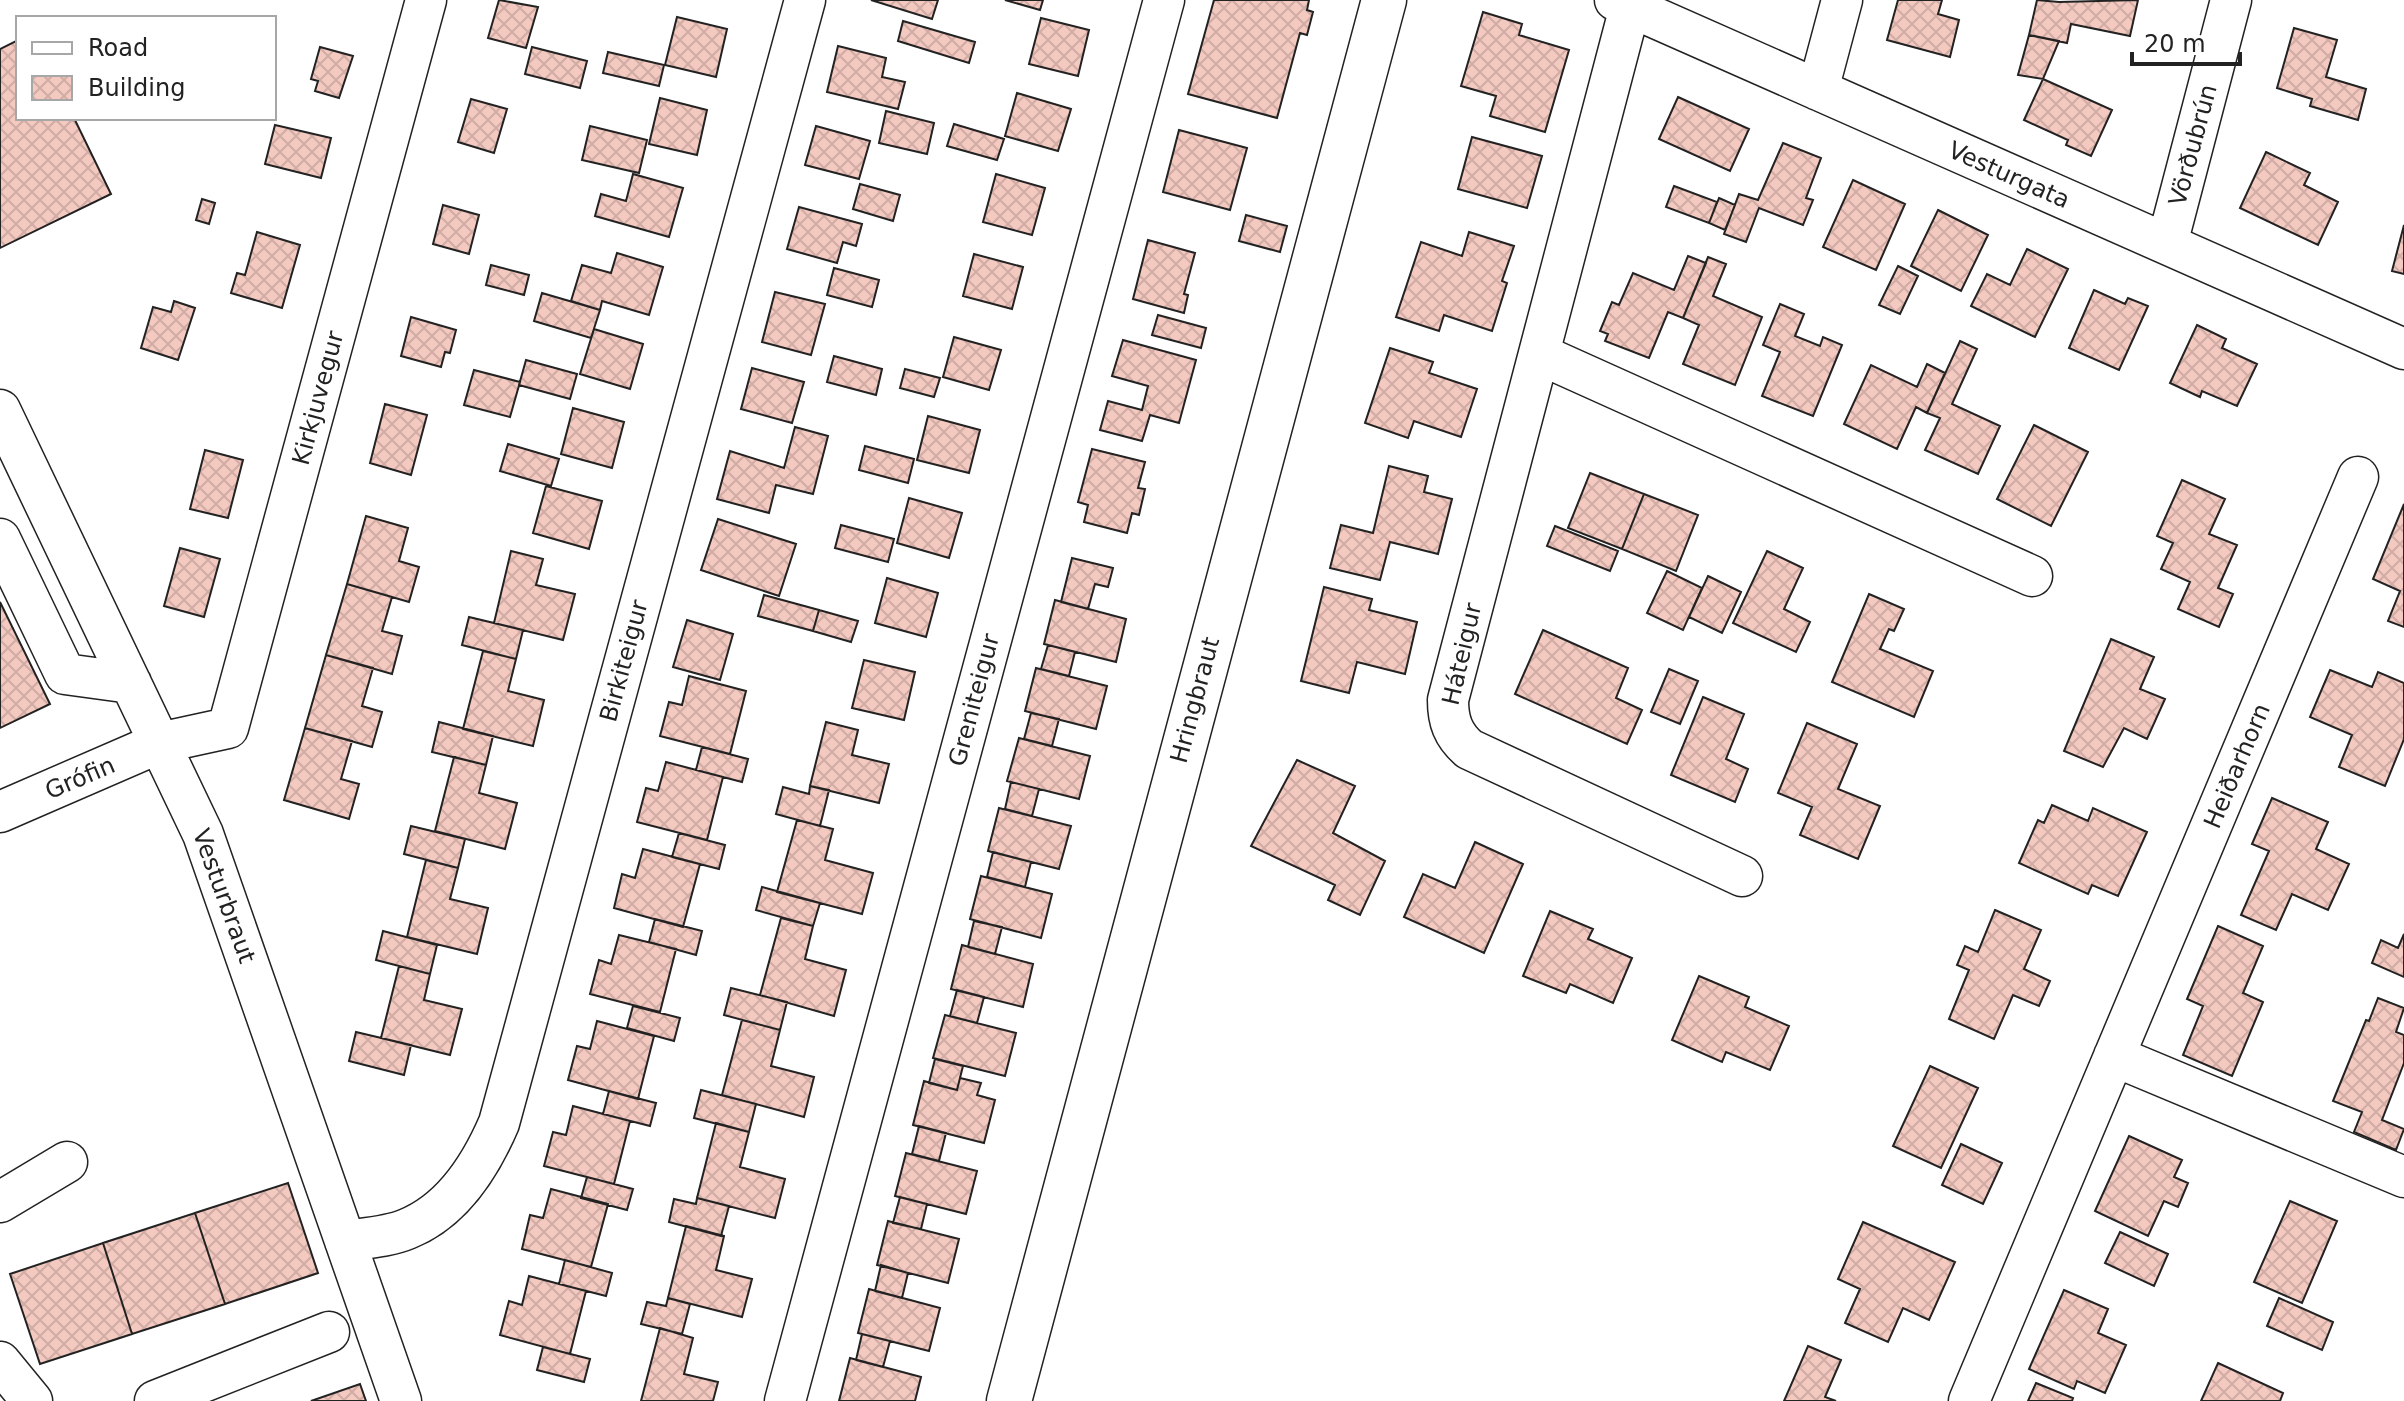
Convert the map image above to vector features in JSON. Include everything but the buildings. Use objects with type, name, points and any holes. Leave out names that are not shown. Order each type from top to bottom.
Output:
[{"type":"main road","name":"Hringbraut","points":[[1009,1401],[1384,0]]},
{"type":"street","name":"Kirkjuvegur","points":[[159,743],[228,728],[426,0]]},
{"type":"street","name":"Birkiteigur","points":[[345,1241],[407,1229],[426,1218],[460,1189],[476,1169],[499,1123],[805,0]]},
{"type":"street","name":"Greniteigur","points":[[785,1401],[1164,0]]},
{"type":"street","points":[[1818,90],[1842,0]]},
{"type":"street","name":"Vörðubrún","points":[[2167,244],[2231,0]]},
{"type":"street","name":"Vesturgata","points":[[1623,3],[2404,349]]},
{"type":"street","name":"Háteigur","points":[[1623,3],[1539,354],[1448,700],[1452,730],[1459,741],[1480,755],[1742,876]]},
{"type":"street","points":[[1539,354],[2032,576]]},
{"type":"street","name":"Vesturbraut","points":[[0,410],[203,834],[401,1401]]},
{"type":"street","name":"Heiðarhorn","points":[[1969,1401],[2358,477]]},
{"type":"street","points":[[0,539],[65,674],[131,683]]},
{"type":"street","name":"Grófin","points":[[0,812],[159,743]]},
{"type":"street","points":[[2114,1056],[2404,1177]]},
{"type":"street","points":[[0,1202],[67,1162]]},
{"type":"street","points":[[155,1401],[329,1332]]},
{"type":"street","points":[[0,1362],[32,1401]]}]
